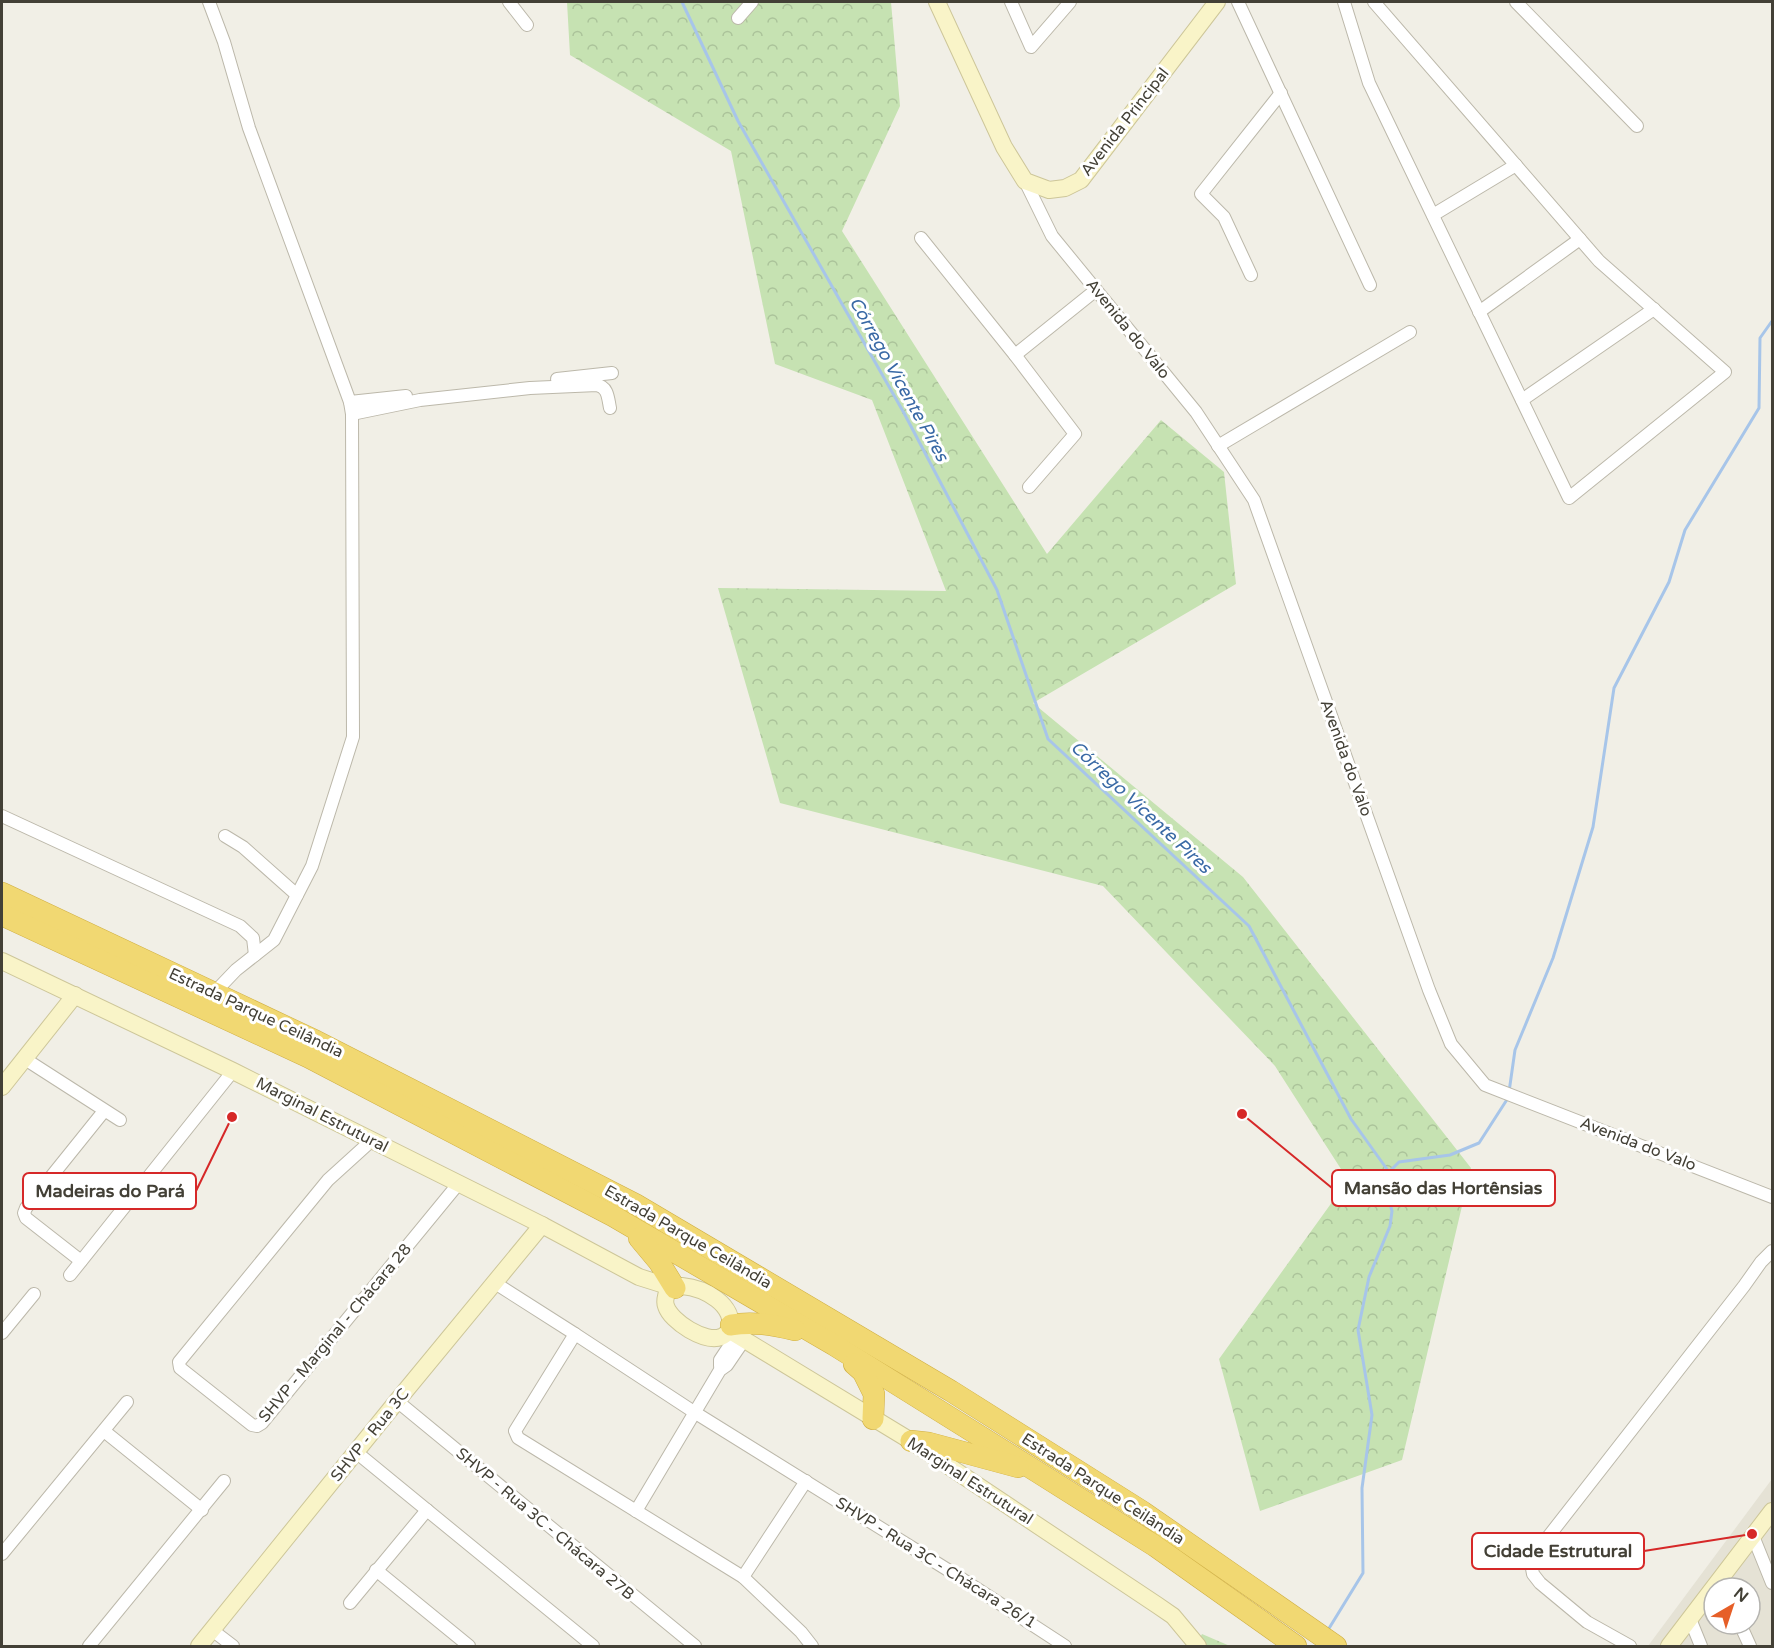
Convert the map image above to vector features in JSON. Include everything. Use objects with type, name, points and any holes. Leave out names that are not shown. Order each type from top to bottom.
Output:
[{"type":"highway","name":"Estrada Parque Ceilândia","points":[[2,893],[316,1041],[635,1204],[951,1391],[1143,1512],[1334,1645]]},
{"type":"highway","name":"Estrada Parque Ceilândia","points":[[2,915],[308,1057],[574,1194],[826,1341],[1039,1473],[1155,1546],[1289,1642]]},
{"type":"highway","points":[[627,1224],[659,1262],[671,1292]]},
{"type":"highway","points":[[735,1333],[747,1322],[765,1324],[826,1341],[863,1372],[874,1394],[873,1419]]},
{"type":"highway","points":[[911,1441],[929,1443],[1039,1473]]},
{"type":"street","points":[[209,2],[224,42],[249,128],[351,408],[353,737],[312,866],[274,940],[236,970],[214,993]]},
{"type":"street","points":[[509,2],[527,25]]},
{"type":"street","points":[[738,18],[752,2]]},
{"type":"street","points":[[937,2],[1004,147],[1025,181]]},
{"type":"street","points":[[1011,2],[1030,47],[1070,2]]},
{"type":"street","name":"Avenida Principal","points":[[1025,181],[1048,190],[1065,188],[1081,180],[1217,2]]},
{"type":"street","points":[[1238,2],[1370,285]]},
{"type":"street","points":[[1344,2],[1370,83],[1569,498],[1725,372],[1599,261],[1374,2]]},
{"type":"street","points":[[1516,2],[1637,126]]},
{"type":"street","points":[[1251,275],[1224,217],[1202,194],[1281,93]]},
{"type":"street","points":[[1433,215],[1516,165]]},
{"type":"street","name":"Avenida do Valo","points":[[1025,181],[1052,236],[1196,412],[1254,500],[1450,1044],[1485,1085],[1773,1197]]},
{"type":"street","points":[[921,238],[1016,355],[1076,434],[1029,488]]},
{"type":"street","points":[[1479,312],[1580,239]]},
{"type":"street","points":[[1016,355],[1096,290]]},
{"type":"street","points":[[1522,400],[1654,309]]},
{"type":"street","points":[[1218,446],[1410,332]]},
{"type":"street","points":[[351,408],[612,373]]},
{"type":"street","points":[[351,408],[530,388],[597,384],[607,392],[610,408]]},
{"type":"street","points":[[2,816],[240,926],[253,938],[255,955]]},
{"type":"street","points":[[225,836],[243,847],[297,895]]},
{"type":"street","name":"Marginal Estrutural","points":[[2,961],[233,1071],[365,1146],[459,1183],[671,1292],[666,1308],[687,1329],[713,1338],[735,1333],[911,1441],[1173,1616],[1198,1647]]},
{"type":"street","points":[[2,1087],[75,995]]},
{"type":"street","points":[[25,1059],[120,1120]]},
{"type":"street","points":[[70,1275],[233,1071]]},
{"type":"street","points":[[81,1261],[26,1218],[24,1213],[104,1111]]},
{"type":"street","name":"SHVP - Marginal - Chácara 28","points":[[365,1146],[327,1180],[179,1362],[180,1368],[252,1425],[257,1426],[262,1423],[459,1183]]},
{"type":"street","name":"SHVP - Rua 3C","points":[[199,1647],[542,1225]]},
{"type":"street","points":[[1630,1647],[1587,1622],[1540,1583],[1533,1574],[1531,1563],[1534,1555],[1761,1263],[1773,1251]]},
{"type":"street","name":"SHVP - Rua 3C - Chácara 26/1","points":[[495,1283],[1065,1647]]},
{"type":"street","points":[[636,1511],[720,1370],[720,1360],[735,1333],[726,1311],[709,1293],[695,1287],[682,1286],[671,1292]]},
{"type":"street","points":[[2,1333],[34,1294]]},
{"type":"street","points":[[575,1334],[514,1433],[518,1438],[743,1577],[801,1632],[812,1647]]},
{"type":"street","name":"SHVP - Rua 3C - Chácara 27B","points":[[397,1401],[695,1647]]},
{"type":"street","points":[[2,1554],[127,1402]]},
{"type":"street","points":[[105,1431],[202,1510]]},
{"type":"street","points":[[356,1452],[593,1647]]},
{"type":"street","points":[[89,1647],[224,1480]]},
{"type":"street","points":[[743,1577],[806,1481]]},
{"type":"street","points":[[350,1603],[427,1510]]},
{"type":"street","points":[[1727,1576],[1753,1536],[1773,1511]]},
{"type":"street","points":[[1753,1536],[1773,1582]]},
{"type":"street","points":[[376,1570],[470,1647]]},
{"type":"street","points":[[1669,1647],[1702,1606]]},
{"type":"street","points":[[1690,1619],[1701,1647]]},
{"type":"street","points":[[212,1630],[232,1647]]},
{"type":"shaded area","points":[[1772,1479],[1772,1646],[1648,1646]]},
{"type":"green space","points":[[567,2],[891,2],[900,106],[842,231],[1047,554],[1161,420],[1224,472],[1236,584],[1033,703],[1243,877],[1471,1168],[1402,1460],[1260,1511],[1219,1359],[1348,1180],[1275,1066],[1103,886],[780,803],[718,588],[946,591],[872,400],[775,364],[731,151],[570,55]]},
{"type":"green space","points":[[1202,1634],[1230,1646],[1195,1646]]},
{"type":"waterway","name":"Córrego Vicente Pires","points":[[682,2],[738,121],[904,413],[997,590],[1048,739],[1249,926],[1351,1119],[1389,1172]]},
{"type":"waterway","points":[[1509,1092],[1515,1050],[1553,958],[1593,827],[1614,688],[1669,582],[1685,530],[1759,408],[1760,338],[1772,321]]},
{"type":"waterway","name":"Córrego Vicente Pires","points":[[1328,1630],[1363,1573],[1362,1488],[1372,1415],[1358,1330],[1369,1277],[1390,1226],[1392,1211],[1385,1186],[1389,1172],[1399,1162],[1450,1155],[1479,1143],[1508,1098]]},
{"type":"place","name":"Mansão das Hortênsias","points":[[1242,1114]]},
{"type":"place","name":"Madeiras do Pará","points":[[232,1117]]},
{"type":"place","name":"Cidade Estrutural","points":[[1752,1534]]}]
